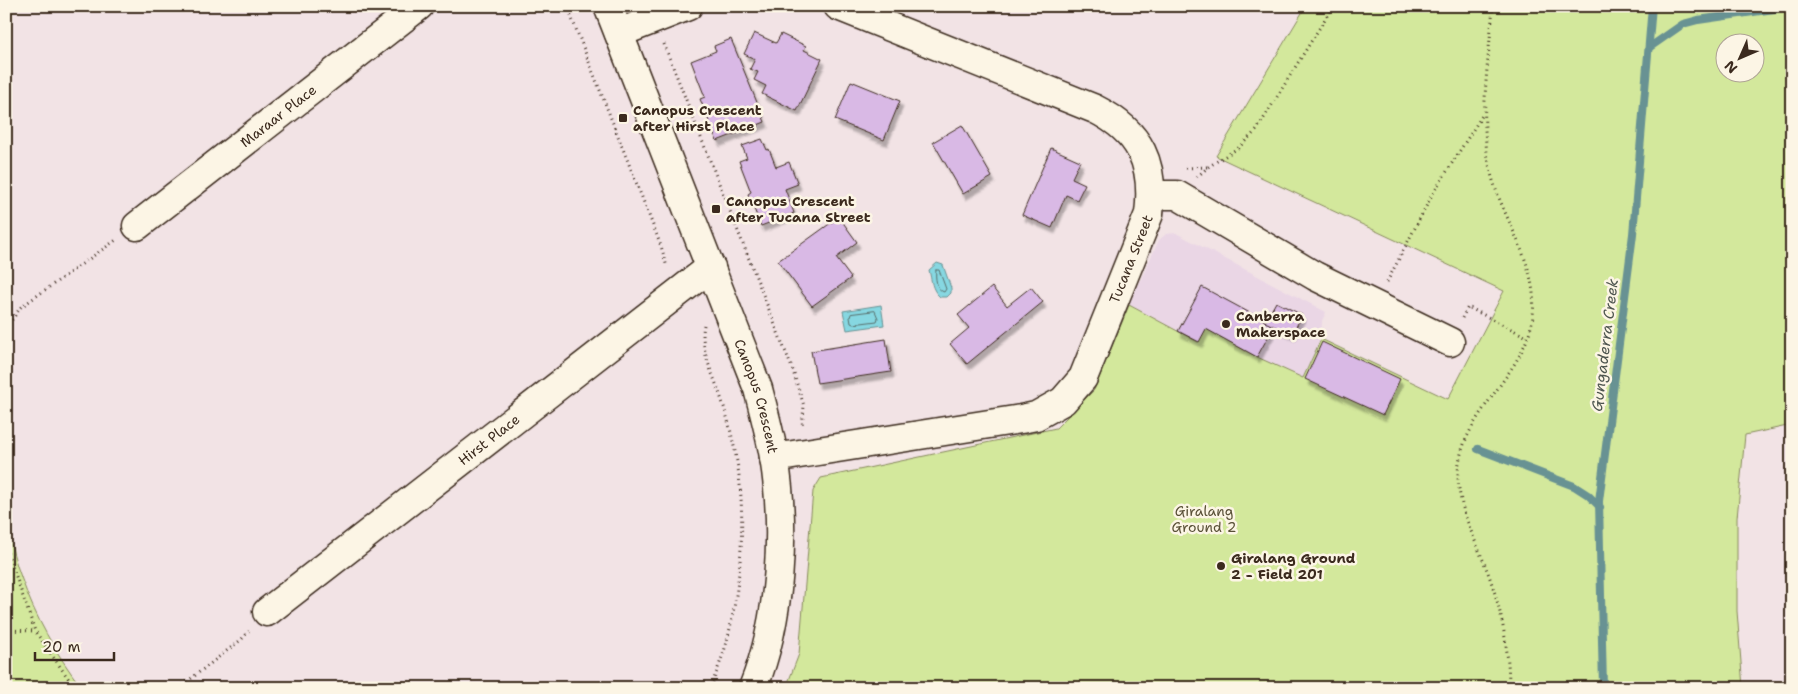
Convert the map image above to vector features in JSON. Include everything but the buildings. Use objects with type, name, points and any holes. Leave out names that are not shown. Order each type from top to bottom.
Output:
[{"type":"street","name":"Maraar Place","points":[[137,226],[419,6]]},
{"type":"street","name":"Canopus Crescent","points":[[608,6],[758,389],[774,458],[780,533],[778,570],[774,608],[753,688]]},
{"type":"street","points":[[619,33],[688,6]]},
{"type":"street","name":"Tucana Street","points":[[774,458],[1036,416],[1063,401],[1083,378],[1090,364],[1149,214],[1150,179],[1140,150],[1121,125],[1108,116],[1086,105],[838,6]]},
{"type":"street","points":[[1151,195],[1177,194],[1315,276],[1450,342]]},
{"type":"street","name":"Hirst Place","points":[[267,612],[711,267]]},
{"type":"path","points":[[567,6],[662,246],[671,280],[705,319],[702,334],[704,348],[723,403],[734,444],[740,495],[741,543],[738,591],[727,643],[711,688]]},
{"type":"path","points":[[1180,196],[1191,182],[1208,167],[1238,148],[1256,131],[1333,6]]},
{"type":"path","points":[[1492,6],[1484,113],[1486,145],[1489,166],[1498,194],[1528,267],[1532,287],[1533,314],[1520,355],[1468,434],[1461,454],[1458,474],[1464,514],[1487,571],[1498,605],[1509,668],[1509,688]]},
{"type":"path","points":[[1376,305],[1432,195],[1484,113]]},
{"type":"path","points":[[6,328],[21,307],[137,226]]},
{"type":"path","points":[[1450,342],[1468,306],[1527,337]]},
{"type":"path","points":[[6,548],[35,631],[75,688]]},
{"type":"path","points":[[179,688],[242,639],[267,612]]},
{"type":"path","points":[[6,630],[35,631]]},
{"type":"shaded area","points":[[1176,233],[1326,312],[1322,321],[1321,339],[1303,378],[1257,357],[1206,329],[1199,342],[1129,305],[1159,240],[1166,234]]},
{"type":"green space","name":"Giralang Ground 2","points":[[1306,6],[1792,6],[1792,425],[1745,435],[1737,518],[1737,611],[1743,688],[786,688],[799,654],[813,491],[821,478],[1056,428],[1094,390],[1129,305],[1198,342],[1206,329],[1257,357],[1303,378],[1321,339],[1448,399],[1504,291],[1216,156]]},
{"type":"green space","points":[[6,532],[8,532],[17,566],[40,621],[63,662],[82,688],[6,688]]},
{"type":"water","points":[[937,263],[943,265],[951,288],[951,293],[947,297],[940,297],[932,285],[929,270]]},
{"type":"water","points":[[881,305],[884,325],[847,330],[843,311]]},
{"type":"waterway","name":"Gungaderra Creek","points":[[1603,688],[1599,501],[1633,234],[1652,6]]},
{"type":"waterway","points":[[1650,47],[1683,24],[1698,20],[1774,9]]},
{"type":"waterway","points":[[1478,449],[1574,486],[1588,495],[1600,507]]},
{"type":"place","name":"Canopus Crescent after Hirst Place","points":[[623,118]]},
{"type":"place","name":"Canopus Crescent after Tucana Street","points":[[716,209]]},
{"type":"place","name":"Canberra Makerspace","points":[[1226,324]]},
{"type":"place","name":"Giralang Ground 2 - Field 201","points":[[1221,566]]}]
